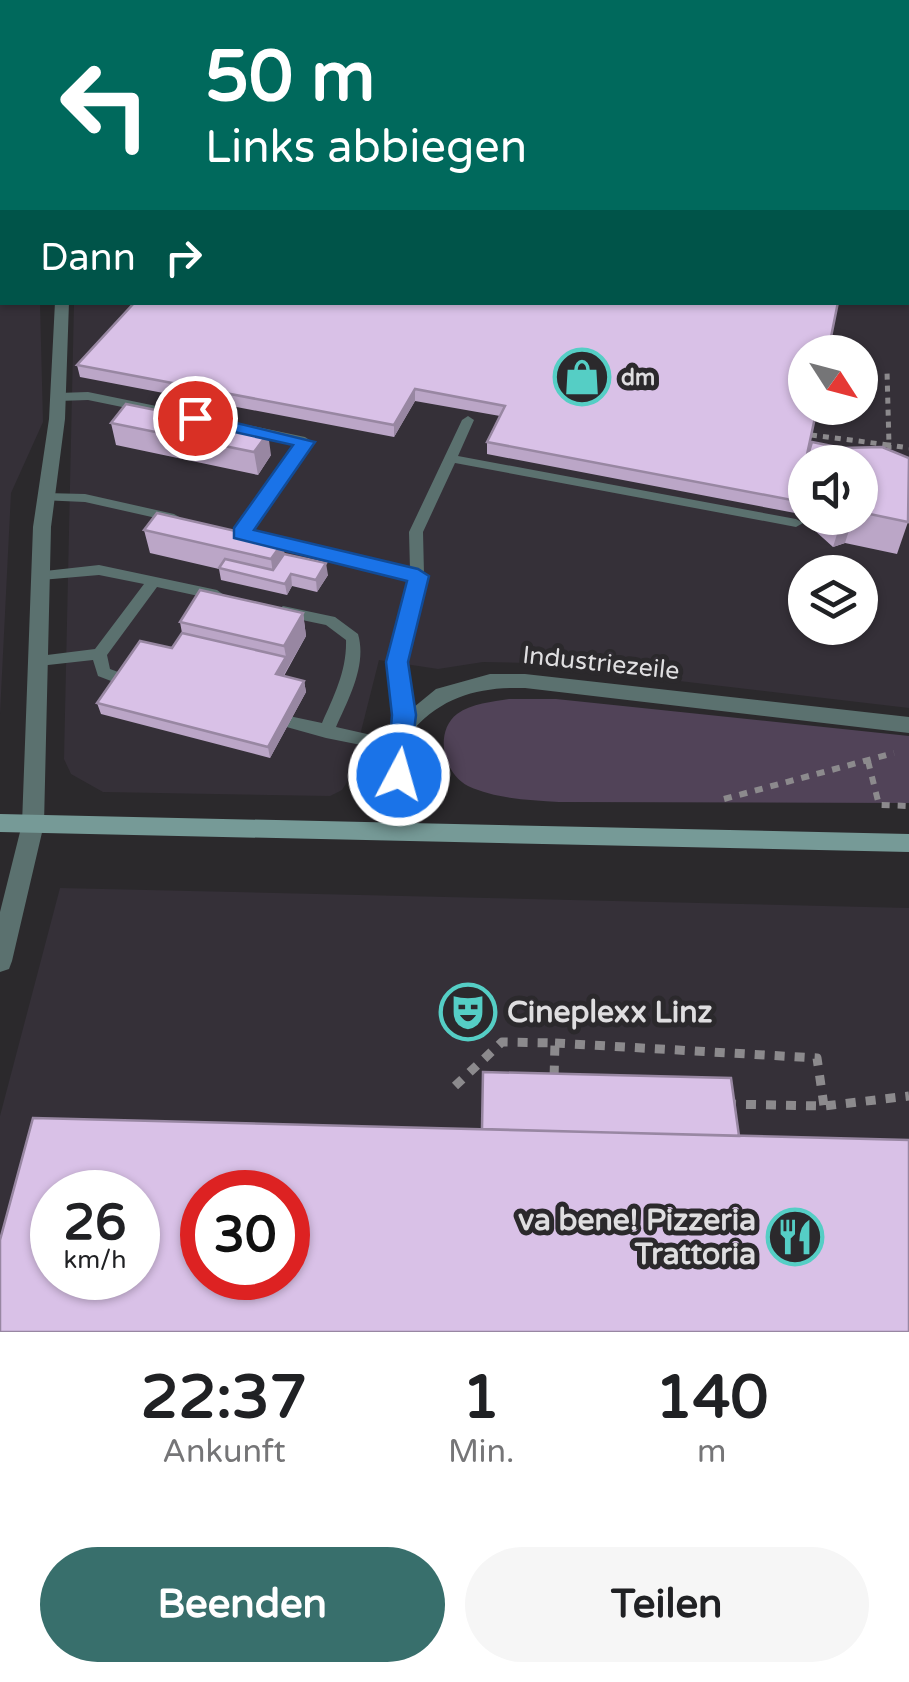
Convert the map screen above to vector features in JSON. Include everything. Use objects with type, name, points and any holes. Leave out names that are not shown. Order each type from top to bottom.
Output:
[{"type":"main road","points":[[0,823],[909,843]]},
{"type":"street","points":[[0,962],[33,824],[45,496],[58,397],[62,305]]},
{"type":"street","name":"Industriezeile","points":[[402,737],[445,692],[482,681],[506,680],[909,725]]},
{"type":"street","points":[[396,831],[402,737]]},
{"type":"lane","points":[[58,397],[88,396],[214,422]]},
{"type":"lane","points":[[289,722],[326,732],[402,737],[397,662],[418,576],[418,524],[468,420]]},
{"type":"lane","points":[[232,426],[305,442],[241,533]]},
{"type":"lane","points":[[450,458],[788,521]]},
{"type":"lane","points":[[45,496],[85,498],[189,522]]},
{"type":"lane","points":[[224,529],[418,576]]},
{"type":"lane","points":[[41,576],[99,570],[242,601]]},
{"type":"lane","points":[[38,661],[99,654],[154,581]]},
{"type":"lane","points":[[260,605],[330,622],[353,638],[355,652],[347,686],[326,732]]},
{"type":"lane","points":[[99,654],[103,672],[124,680]]},
{"type":"path","points":[[887,371],[887,464]]},
{"type":"path","points":[[811,435],[909,448]]},
{"type":"path","points":[[724,799],[909,748]]},
{"type":"path","points":[[868,761],[879,805],[909,806]]},
{"type":"path","points":[[454,1086],[502,1042],[555,1043],[817,1058],[824,1106]]},
{"type":"path","points":[[554,1098],[555,1043]]},
{"type":"path","points":[[710,1104],[824,1106],[909,1096]]},
{"type":"shaded area","points":[[0,305],[40,305],[43,422],[11,493],[0,714]]},
{"type":"shaded area","points":[[74,305],[909,305],[909,708],[527,663],[483,662],[438,669],[379,660],[349,779],[342,790],[330,796],[103,792],[71,774],[64,759]]},
{"type":"shaded area","points":[[509,699],[556,699],[909,736],[909,803],[559,802],[490,794],[468,786],[452,772],[444,752],[446,731],[463,710]]},
{"type":"shaded area","name":"Cineplexx Linz","points":[[60,888],[909,908],[909,1332],[0,1332],[0,1116]]},
{"type":"building","points":[[132,305],[837,305],[831,335],[788,335],[788,425],[813,425],[809,445],[788,445],[788,499],[487,442],[505,406],[415,389],[394,425],[77,365]]},
{"type":"building","points":[[126,404],[268,433],[254,452],[111,423]]},
{"type":"building","points":[[878,447],[909,458],[908,522],[878,516]]},
{"type":"building","points":[[157,513],[283,542],[271,559],[144,530]]},
{"type":"building","points":[[284,554],[326,563],[316,580],[291,574],[285,584],[219,568],[225,559],[273,570]]},
{"type":"building","points":[[200,590],[303,613],[284,646],[180,622]]},
{"type":"building","points":[[182,633],[286,657],[276,674],[304,681],[268,747],[97,703],[140,641],[172,648]]},
{"type":"building","points":[[483,1072],[731,1078],[739,1136],[482,1129]]},
{"type":"building","points":[[33,1118],[909,1140],[909,1332],[0,1332],[0,1240]]},
{"type":"place","name":"dm","points":[[582,377]]},
{"type":"place","name":"Cineplexx Linz","points":[[468,1012]]},
{"type":"place","name":"va bene! Pizzeria Trattoria","points":[[795,1237]]},
{"type":"route","points":[[195,418],[305,442],[241,533],[418,576],[415,601],[397,662],[404,715],[399,775]]}]
